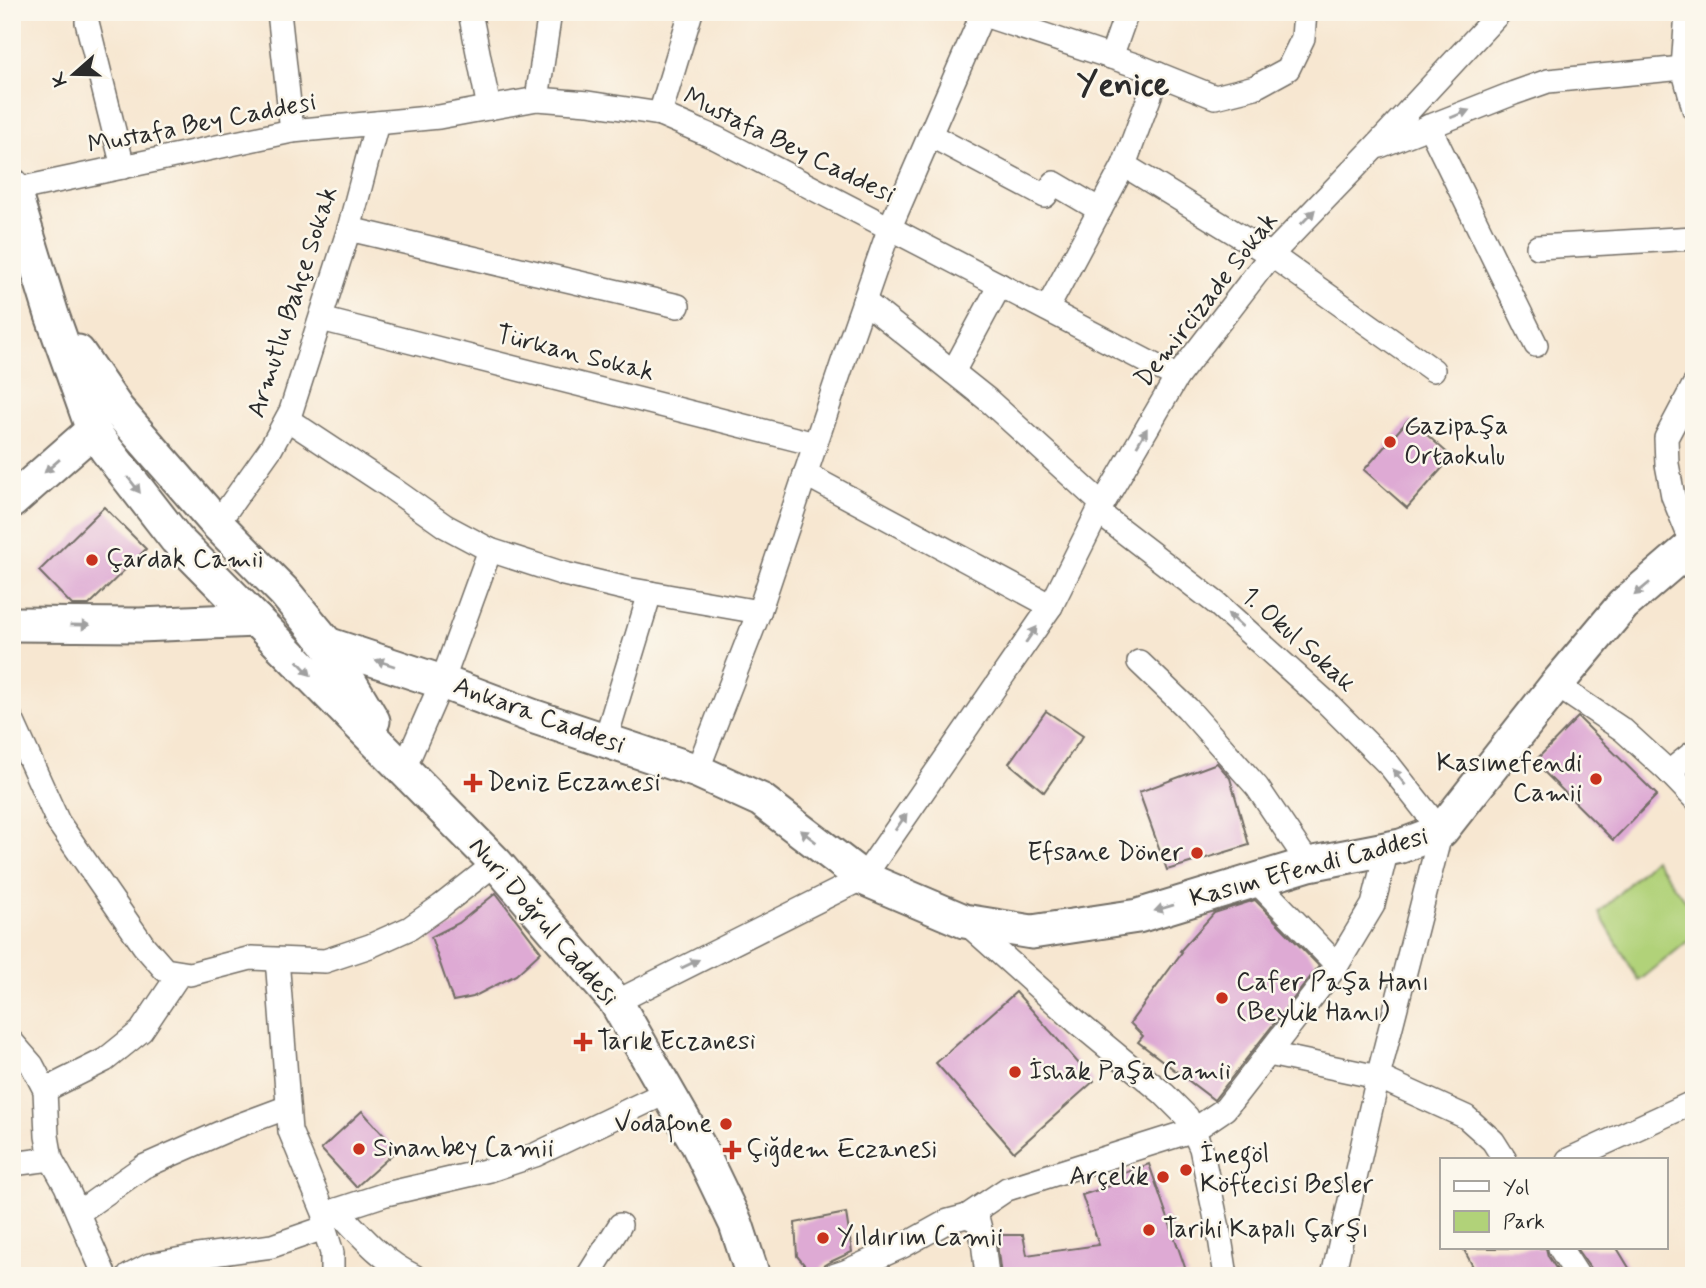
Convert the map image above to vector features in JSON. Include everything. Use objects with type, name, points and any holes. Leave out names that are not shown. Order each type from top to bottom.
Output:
[{"type":"street","points":[[279,12],[292,131]]},
{"type":"street","points":[[470,12],[488,108]]},
{"type":"street","points":[[537,99],[550,12]]},
{"type":"street","points":[[660,114],[691,12]]},
{"type":"street","points":[[1111,57],[1127,12]]},
{"type":"street","points":[[697,771],[759,612],[890,227],[979,14],[1019,19],[1214,97],[1255,87],[1288,69],[1303,38],[1305,12]]},
{"type":"street","points":[[1374,148],[1500,12]]},
{"type":"street","points":[[1687,12],[1683,68],[1694,109]]},
{"type":"street","points":[[87,22],[123,167]]},
{"type":"street","name":"Demircizade Sokak","points":[[863,878],[1051,606],[1100,508],[1177,377],[1271,255],[1374,148],[1548,81],[1683,68]]},
{"type":"street","points":[[1047,309],[1124,165],[1158,74]]},
{"type":"street","name":"Mustafa Bey Caddesi","points":[[13,188],[292,131],[439,117],[537,99],[588,103],[660,114],[716,138],[1177,377]]},
{"type":"street","name":"Armutlu Bahçe Sokak","points":[[218,524],[271,448],[291,411],[349,229],[377,123]]},
{"type":"street","points":[[1429,126],[1536,345]]},
{"type":"street","points":[[930,135],[1045,196],[1054,183],[1100,210]]},
{"type":"street","points":[[1124,165],[1271,255],[1433,370]]},
{"type":"street","points":[[13,188],[22,257],[52,314]]},
{"type":"street","points":[[349,229],[678,306]]},
{"type":"street","points":[[1538,247],[1694,238]]},
{"type":"street","points":[[953,372],[1000,285]]},
{"type":"street","name":"1. Okul Sokak","points":[[864,301],[988,400],[1100,508],[1216,603],[1326,702],[1390,766],[1441,831]]},
{"type":"street","name":"Nuri Doğrul Caddesi","points":[[52,314],[117,409],[218,524],[285,593],[327,644],[404,771]]},
{"type":"street","name":"Nuri Doğrul Caddesi","points":[[52,314],[93,430],[176,539],[496,863],[615,1002],[698,1145],[736,1224],[754,1276]]},
{"type":"street","name":"Türkan Sokak","points":[[321,319],[815,444]]},
{"type":"street","points":[[1693,545],[1673,496],[1666,439],[1694,385]]},
{"type":"street","points":[[12,501],[117,409]]},
{"type":"street","points":[[287,419],[445,526],[490,550],[564,574],[650,593],[759,612]]},
{"type":"street","points":[[805,474],[1051,606]]},
{"type":"street","name":"Kasım Efendi Caddesi","points":[[964,921],[1032,932],[1138,916],[1309,864],[1401,846],[1441,831],[1623,605],[1693,545]]},
{"type":"street","points":[[404,771],[442,682],[490,550]]},
{"type":"street","points":[[12,624],[140,625],[257,620],[285,593]]},
{"type":"street","points":[[604,741],[650,593]]},
{"type":"street","name":"Ankara Caddesi","points":[[327,644],[697,771],[761,800],[863,878],[964,921],[1187,1117],[1201,1148],[1226,1276]]},
{"type":"street","points":[[1139,662],[1186,708],[1256,787],[1309,864]]},
{"type":"street","points":[[1556,685],[1623,730],[1670,772],[1694,798]]},
{"type":"street","points":[[12,720],[58,822],[144,946],[165,971],[190,974],[251,958],[325,961],[370,946],[410,928],[496,863]]},
{"type":"street","points":[[1670,772],[1694,752]]},
{"type":"street","points":[[1333,1276],[1378,1077],[1441,831]]},
{"type":"street","points":[[833,1276],[903,1246],[948,1221],[967,1216],[1007,1189],[1194,1130],[1225,1109],[1337,965],[1373,905],[1387,849]]},
{"type":"street","points":[[615,1002],[863,878]]},
{"type":"street","points":[[1255,880],[1337,965]]},
{"type":"street","points":[[276,960],[290,1131],[329,1218],[332,1276]]},
{"type":"street","points":[[45,1090],[105,1060],[141,1031],[180,973]]},
{"type":"street","points":[[12,1042],[32,1065],[45,1090],[51,1158],[105,1276]]},
{"type":"street","points":[[1269,1054],[1378,1077],[1466,1117],[1493,1141],[1504,1158]]},
{"type":"street","points":[[129,1276],[198,1256],[272,1246],[318,1230],[329,1218],[386,1194],[490,1170],[535,1154],[667,1092]]},
{"type":"street","points":[[1572,1158],[1694,1102]]},
{"type":"street","points":[[78,1213],[143,1167],[229,1129],[288,1107]]},
{"type":"street","points":[[12,1164],[51,1158]]},
{"type":"street","points":[[967,1216],[978,1221],[987,1276]]},
{"type":"street","points":[[329,1218],[373,1247],[401,1270],[414,1276]]},
{"type":"street","points":[[588,1276],[620,1226]]},
{"type":"street","points":[[1561,1250],[1578,1276]]},
{"type":"green space","points":[[1654,859],[1694,913],[1694,936],[1639,981],[1599,913]]},
{"type":"building","points":[[1409,419],[1452,457],[1407,508],[1364,470]]},
{"type":"building","name":"Çardak Camii","points":[[104,507],[146,549],[89,605],[72,605],[39,571]]},
{"type":"building","points":[[1046,711],[1083,736],[1044,792],[1009,763]]},
{"type":"building","name":"Kasımefendi Camii","points":[[1578,717],[1657,795],[1613,840],[1534,762]]},
{"type":"building","points":[[1217,763],[1230,778],[1249,845],[1167,870],[1139,792]]},
{"type":"building","points":[[496,893],[541,952],[516,975],[473,997],[453,1001],[431,937],[459,923]]},
{"type":"building","name":"Cafer Paşa Hanı (Beylik Hanı)","points":[[1255,900],[1319,966],[1214,1100],[1138,1042],[1143,1036],[1130,1023],[1182,952],[1180,951],[1214,913]]},
{"type":"building","name":"İshak Paşa Camii","points":[[1016,992],[1094,1081],[1014,1152],[936,1063]]},
{"type":"building","name":"Sinanbey Camii","points":[[362,1111],[397,1150],[356,1187],[321,1149]]},
{"type":"building","points":[[1149,1164],[1188,1276],[1001,1276],[996,1235],[1023,1235],[1027,1255],[1099,1245],[1082,1195],[1110,1186],[1108,1179]]},
{"type":"building","name":"Yıldırım Camii","points":[[846,1213],[852,1252],[828,1263],[820,1271],[811,1273],[797,1256],[795,1223]]},
{"type":"building","points":[[1464,1250],[1546,1250],[1561,1276],[1478,1276]]},
{"type":"building","points":[[1577,1250],[1618,1250],[1634,1276],[1592,1276],[1590,1268]]},
{"type":"place","name":"Gazipaşa Ortaokulu","points":[[1390,442]]},
{"type":"place","name":"Çardak Camii","points":[[92,560]]},
{"type":"place","name":"Kasımefendi Camii","points":[[1596,779]]},
{"type":"place","name":"Deniz Eczanesi","points":[[473,783]]},
{"type":"place","name":"Efsane Döner","points":[[1197,853]]},
{"type":"place","name":"Cafer Paşa Hanı (Beylik Hanı)","points":[[1222,998]]},
{"type":"place","name":"Tarık Eczanesi","points":[[583,1042]]},
{"type":"place","name":"İshak Paşa Camii","points":[[1015,1072]]},
{"type":"place","name":"Vodafone","points":[[726,1124]]},
{"type":"place","name":"Sinanbey Camii","points":[[359,1149]]},
{"type":"place","name":"Çiğdem Eczanesi","points":[[732,1150]]},
{"type":"place","name":"İnegöl Köftecisi Besler","points":[[1186,1170]]},
{"type":"place","name":"Arçelik","points":[[1163,1177]]},
{"type":"place","name":"Tarihi Kapalı Çarşı","points":[[1149,1230]]},
{"type":"place","name":"Yıldırım Camii","points":[[823,1238]]},
{"type":"district","name":"Yenice","points":[[1123,86]]}]
